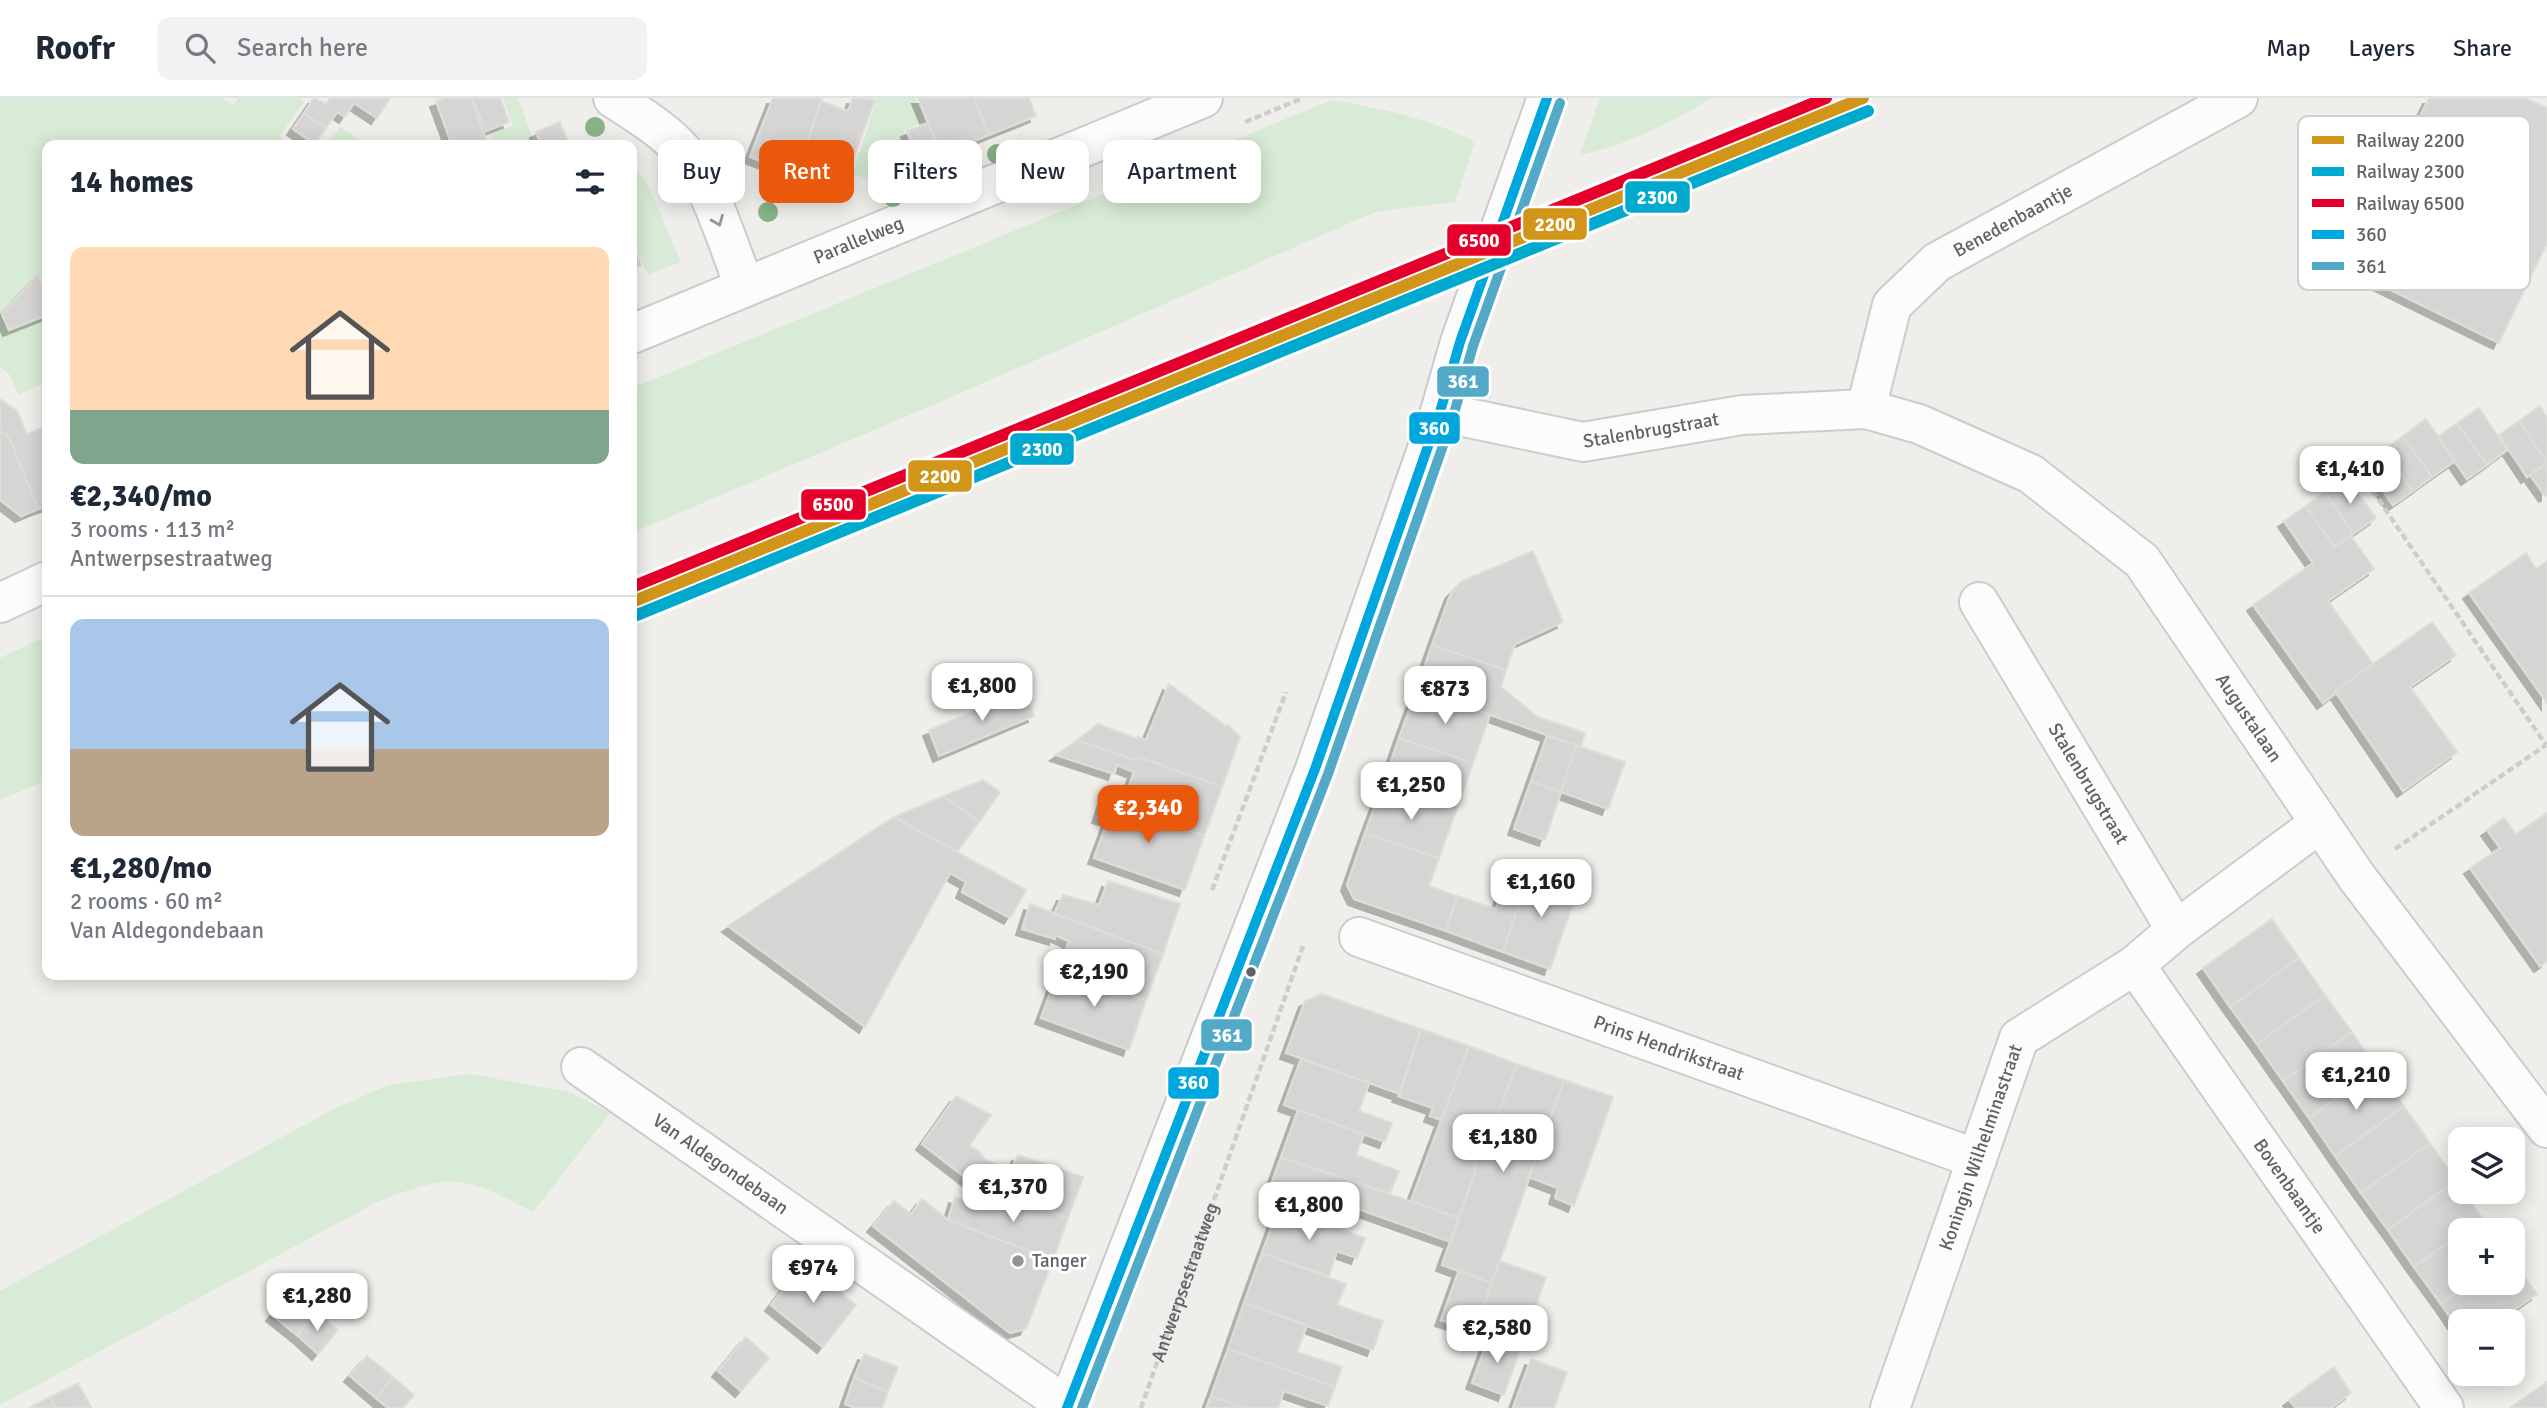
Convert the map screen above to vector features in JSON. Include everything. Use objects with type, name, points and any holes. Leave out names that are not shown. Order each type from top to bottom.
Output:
[{"type":"street","points":[[614,98],[664,134],[689,160],[706,190],[745,287]]},
{"type":"street","name":"Parallelweg","points":[[637,332],[1203,98]]},
{"type":"street","name":"Benedenbaantje","points":[[1866,409],[1892,305],[1937,262],[2238,98]]},
{"type":"street","points":[[1067,1407],[1315,769],[1542,111]]},
{"type":"street","name":"Stalenbrugstraat","points":[[1440,412],[1583,442],[1742,415],[1866,409]]},
{"type":"street","name":"Augustalaan","points":[[1866,409],[1919,424],[2031,474],[2142,561],[2356,876],[2547,1128]]},
{"type":"street","points":[[0,604],[42,583]]},
{"type":"street","name":"Stalenbrugstraat","points":[[1979,602],[2176,930]]},
{"type":"street","name":"Koningin Wilhelminastraat","points":[[1890,1408],[2019,1038],[2135,965],[2176,930],[2320,823]]},
{"type":"street","name":"Prins Hendrikstraat","points":[[1359,937],[1977,1158]]},
{"type":"street","name":"Bovenbaantje","points":[[2135,965],[2444,1408]]},
{"type":"street","name":"Van Aldegondebaan","points":[[581,1067],[1067,1407]]},
{"type":"path","points":[[2349,456],[2546,745],[2356,876]]},
{"type":"path","name":"Antwerpsestraatweg","points":[[1141,1408],[1303,946]]},
{"type":"green space","points":[[0,98],[223,98],[233,105],[239,98],[299,98],[304,102],[279,137],[283,140],[42,140],[42,384],[18,395],[10,375],[0,367]]},
{"type":"green space","points":[[503,98],[518,98],[533,140],[492,140],[490,135],[513,125]]},
{"type":"green space","points":[[877,98],[915,98],[925,121],[904,130],[908,140],[868,140],[868,180],[854,174]]},
{"type":"green space","points":[[1600,98],[1711,98],[1647,132],[1580,155]]},
{"type":"green space","points":[[1332,100],[1403,115],[1437,125],[1472,140],[1474,145],[1455,202],[1375,212],[637,531],[637,386],[1082,203],[1089,203],[1089,200],[1103,194],[1103,203],[1261,203],[1261,140],[1235,140]]},
{"type":"green space","points":[[340,127],[359,140],[331,140]]},
{"type":"green space","points":[[637,173],[645,179],[681,262],[648,275],[637,250]]},
{"type":"green space","points":[[42,638],[42,782],[0,800],[0,658]]},
{"type":"green space","points":[[470,1074],[570,1092],[610,1113],[533,1212],[488,1190],[460,1182],[441,1182],[398,1194],[379,1201],[0,1405],[0,1291],[332,1110],[388,1085]]},
{"type":"building","points":[[314,98],[326,104],[330,98],[390,98],[377,118],[354,103],[345,117],[337,112],[326,128],[304,113]]},
{"type":"building","points":[[446,98],[471,98],[486,140],[450,140],[436,101]]},
{"type":"building","points":[[472,98],[500,98],[509,122],[486,131]]},
{"type":"building","points":[[773,98],[822,99],[808,140],[759,140],[759,160],[750,157]]},
{"type":"building","points":[[853,98],[875,100],[854,156],[854,140],[808,140],[821,101],[848,111]]},
{"type":"building","points":[[918,98],[974,98],[989,135],[976,140],[935,140]]},
{"type":"building","points":[[974,98],[1029,98],[1036,116],[989,135]]},
{"type":"building","points":[[2429,98],[2525,98],[2547,108],[2547,243],[2530,278],[2530,116],[2420,116]]},
{"type":"building","points":[[304,113],[326,128],[318,140],[309,140],[293,129]]},
{"type":"building","points":[[560,122],[567,140],[539,140],[536,132]]},
{"type":"building","points":[[928,123],[935,140],[911,140],[907,131]]},
{"type":"building","points":[[37,275],[42,286],[42,317],[9,330],[2,314]]},
{"type":"building","points":[[2391,290],[2524,290],[2499,343]]},
{"type":"building","points":[[0,399],[17,411],[27,434],[42,428],[42,508],[38,509],[9,437],[0,430]]},
{"type":"building","points":[[2540,406],[2547,418],[2547,462],[2519,421]]},
{"type":"building","points":[[2479,408],[2507,450],[2487,465],[2457,423]]},
{"type":"building","points":[[2426,419],[2455,461],[2432,477],[2403,436]]},
{"type":"building","points":[[2519,421],[2547,462],[2527,477],[2499,435]]},
{"type":"building","points":[[2457,423],[2487,465],[2467,479],[2438,437]]},
{"type":"building","points":[[0,430],[9,437],[38,509],[21,516],[0,500]]},
{"type":"building","points":[[2403,436],[2432,477],[2413,491],[2384,450]]},
{"type":"building","points":[[2384,450],[2413,491],[2393,505],[2364,464]]},
{"type":"building","points":[[2547,463],[2547,495],[2545,496],[2530,475]]},
{"type":"building","points":[[2346,477],[2376,518],[2353,534],[2325,492]]},
{"type":"building","points":[[2325,492],[2353,534],[2334,547],[2306,506]]},
{"type":"building","points":[[2306,506],[2334,547],[2351,536],[2374,569],[2328,601],[2373,664],[2323,703],[2253,605],[2313,563],[2284,521]]},
{"type":"building","points":[[1533,551],[1563,622],[1515,644],[1506,670],[1432,645],[1451,593],[1462,581]]},
{"type":"building","points":[[2526,553],[2536,569],[2547,561],[2547,703],[2469,593]]},
{"type":"building","points":[[2432,622],[2456,655],[2410,687],[2457,752],[2403,791],[2335,691]]},
{"type":"building","points":[[1432,645],[1506,670],[1501,687],[1538,717],[1585,733],[1581,747],[1417,689]]},
{"type":"building","points":[[1169,684],[1228,725],[1240,737],[1222,787],[1139,757],[1137,761],[1077,740],[1098,724],[1146,740]]},
{"type":"building","points":[[1417,689],[1490,715],[1473,763],[1399,738]]},
{"type":"building","points":[[1024,690],[1034,716],[939,756],[929,730]]},
{"type":"building","points":[[1547,736],[1576,745],[1561,792],[1531,781]]},
{"type":"building","points":[[1399,738],[1473,763],[1456,811],[1383,785]]},
{"type":"building","points":[[1077,740],[1137,761],[1139,757],[1222,787],[1204,836],[1122,806],[1134,772],[1117,765],[1114,774],[1056,755]]},
{"type":"building","points":[[1576,745],[1625,762],[1608,809],[1561,792]]},
{"type":"building","points":[[983,780],[1000,792],[979,822],[944,796]]},
{"type":"building","points":[[1531,781],[1561,792],[1545,840],[1514,829]]},
{"type":"building","points":[[1383,785],[1456,811],[1439,858],[1365,833]]},
{"type":"building","points":[[944,796],[979,822],[957,852],[894,817]]},
{"type":"building","points":[[1104,799],[1204,836],[1185,890],[1094,858],[1108,820],[1098,817]]},
{"type":"building","points":[[2547,813],[2547,961],[2540,966],[2470,868],[2500,848],[2487,830],[2504,818],[2516,834]]},
{"type":"building","points":[[894,817],[1026,890],[1010,918],[962,892],[966,882],[950,873],[865,1027],[728,926]]},
{"type":"building","points":[[1365,833],[1439,858],[1429,886],[1457,896],[1446,931],[1354,899],[1347,885]]},
{"type":"building","points":[[1531,870],[1579,887],[1550,969],[1503,952]]},
{"type":"building","points":[[1108,881],[1180,904],[1163,954],[1054,914],[1063,895],[1099,905]]},
{"type":"building","points":[[1505,882],[1524,889],[1503,952],[1446,931],[1457,896],[1496,909]]},
{"type":"building","points":[[1030,904],[1163,954],[1146,1000],[1059,969],[1069,941],[1055,935],[1055,939],[1022,929]]},
{"type":"building","points":[[2272,919],[2299,958],[2230,1007],[2203,968]]},
{"type":"building","points":[[2299,958],[2325,995],[2257,1044],[2230,1007]]},
{"type":"building","points":[[1059,969],[1146,1000],[1129,1050],[1041,1018]]},
{"type":"building","points":[[1321,994],[1421,1029],[1400,1094],[1286,1053],[1305,1001]]},
{"type":"building","points":[[2325,995],[2352,1032],[2283,1081],[2257,1044]]},
{"type":"building","points":[[1421,1029],[1469,1046],[1441,1120],[1430,1116],[1433,1108],[1398,1096]]},
{"type":"building","points":[[2352,1032],[2377,1069],[2309,1118],[2283,1081]]},
{"type":"building","points":[[1469,1046],[1517,1064],[1493,1127],[1489,1126],[1459,1218],[1411,1201]]},
{"type":"building","points":[[1301,1059],[1369,1083],[1359,1111],[1392,1123],[1385,1142],[1284,1105]]},
{"type":"building","points":[[1517,1064],[1564,1080],[1492,1283],[1442,1265],[1489,1126],[1493,1127]]},
{"type":"building","points":[[2377,1069],[2404,1106],[2335,1156],[2309,1118]]},
{"type":"building","points":[[1564,1080],[1613,1097],[1574,1206],[1555,1198],[1558,1188],[1529,1177]]},
{"type":"building","points":[[956,1096],[991,1115],[969,1146],[978,1150],[985,1160],[1011,1170],[1018,1155],[1083,1177],[1068,1218],[975,1185],[922,1144]]},
{"type":"building","points":[[2404,1106],[2430,1143],[2361,1193],[2335,1156]]},
{"type":"building","points":[[1298,1110],[1364,1134],[1356,1155],[1399,1171],[1390,1193],[1281,1157]]},
{"type":"building","points":[[2430,1143],[2448,1169],[2448,1186],[2388,1230],[2361,1193]]},
{"type":"building","points":[[1281,1157],[1459,1218],[1451,1242],[1339,1202],[1330,1226],[1265,1202]]},
{"type":"building","points":[[2448,1186],[2448,1204],[2472,1204],[2482,1218],[2448,1218],[2448,1243],[2414,1267],[2388,1230]]},
{"type":"building","points":[[1000,1194],[1068,1218],[1053,1260],[948,1220],[955,1197],[994,1210]]},
{"type":"building","points":[[922,1199],[948,1220],[1053,1260],[1026,1329],[1010,1333],[873,1226],[894,1201],[911,1214]]},
{"type":"building","points":[[1279,1207],[1365,1238],[1357,1258],[1337,1251],[1329,1276],[1262,1253]]},
{"type":"building","points":[[2448,1243],[2448,1295],[2453,1295],[2441,1304],[2414,1267]]},
{"type":"building","points":[[1262,1253],[1346,1284],[1337,1305],[1383,1321],[1373,1350],[1244,1303]]},
{"type":"building","points":[[1499,1261],[1546,1277],[1521,1347],[1475,1331]]},
{"type":"building","points":[[803,1263],[856,1305],[823,1347],[771,1305]]},
{"type":"building","points":[[1459,1270],[1492,1283],[1475,1331],[1441,1320]]},
{"type":"building","points":[[2525,1278],[2537,1294],[2515,1309],[2448,1309],[2448,1314],[2441,1304],[2453,1295],[2525,1295]]},
{"type":"building","points":[[292,1291],[316,1312],[297,1335],[272,1315]]},
{"type":"building","points":[[1244,1303],[1307,1325],[1297,1352],[1342,1367],[1335,1387],[1228,1349]]},
{"type":"building","points":[[316,1312],[338,1330],[318,1354],[297,1335]]},
{"type":"building","points":[[1489,1336],[1521,1347],[1504,1395],[1472,1383]]},
{"type":"building","points":[[746,1337],[769,1358],[741,1391],[718,1371]]},
{"type":"building","points":[[1228,1349],[1335,1387],[1328,1406],[1284,1391],[1278,1408],[1245,1408],[1211,1396]]},
{"type":"building","points":[[864,1354],[898,1367],[888,1392],[854,1378]]},
{"type":"building","points":[[367,1356],[393,1377],[376,1398],[350,1376]]},
{"type":"building","points":[[1531,1359],[1567,1372],[1554,1408],[1513,1408]]},
{"type":"building","points":[[2334,1367],[2351,1393],[2331,1408],[2296,1408],[2289,1400]]},
{"type":"building","points":[[393,1377],[414,1395],[403,1408],[388,1408],[376,1398]]},
{"type":"building","points":[[854,1378],[888,1392],[882,1408],[855,1408],[845,1404]]},
{"type":"building","points":[[2547,1382],[2547,1408],[2510,1408]]},
{"type":"building","points":[[78,1383],[91,1407],[55,1408],[50,1397]]},
{"type":"building","points":[[1211,1396],[1245,1408],[1206,1408]]},
{"type":"building","points":[[50,1397],[55,1408],[29,1408]]},
{"type":"rail line","name":"6500","points":[[637,585],[1826,98]]},
{"type":"rail line","name":"2200","points":[[637,600],[1863,98]]},
{"type":"rail line","name":"2300","points":[[637,615],[1868,111]]},
{"type":"transit line","name":"360","points":[[1067,1408],[1315,769],[1440,412],[1460,342],[1547,98]]},
{"type":"transit line","name":"361","points":[[1082,1408],[1328,774],[1453,417],[1473,346],[1560,103]]},
{"type":"place","name":"Tanger","points":[[1018,1261]]}]
